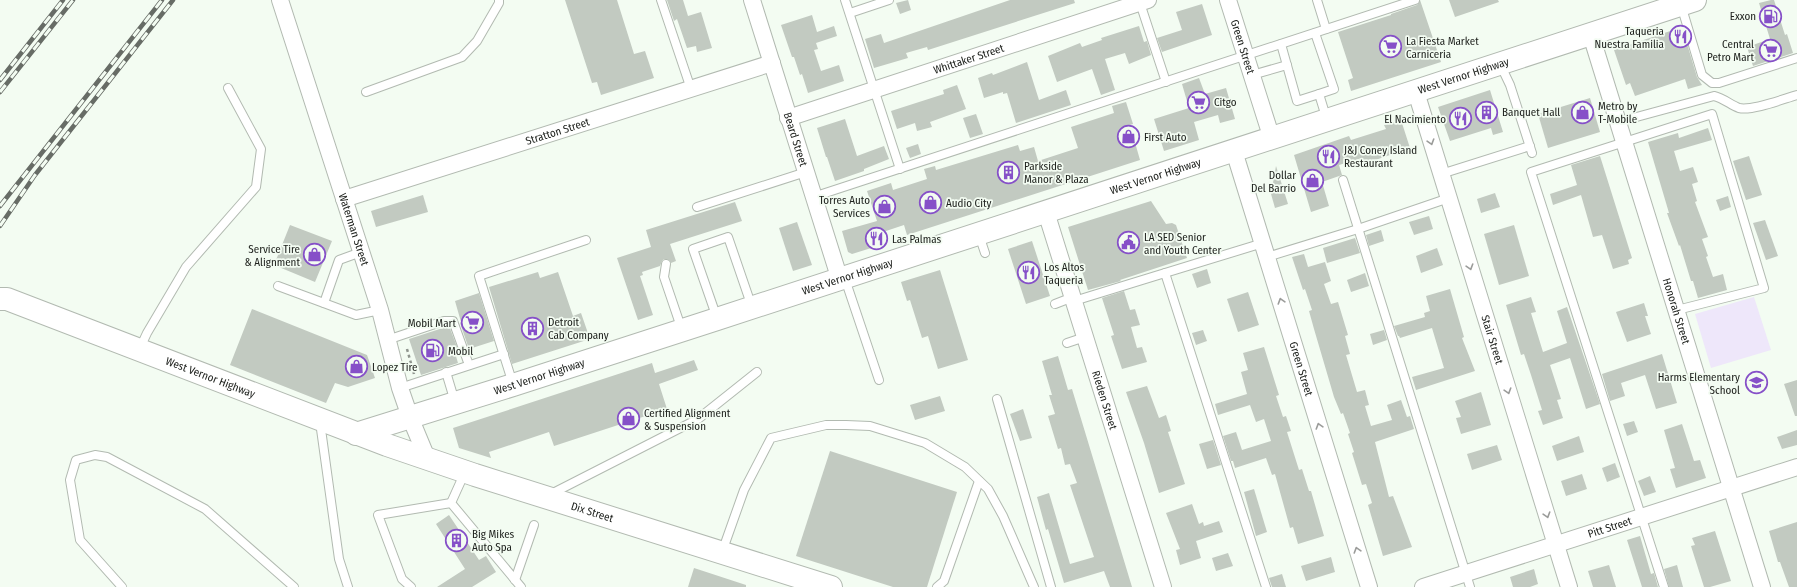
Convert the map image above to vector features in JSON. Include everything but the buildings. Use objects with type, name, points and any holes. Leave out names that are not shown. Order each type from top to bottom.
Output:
[{"type":"street","name":"Waterman Street","points":[[280,0],[380,310],[400,388],[410,417],[428,458]]},
{"type":"street","name":"Beard Street","points":[[752,0],[788,118],[842,279]]},
{"type":"street","name":"Green Street","points":[[1228,0],[1272,139]]},
{"type":"street","name":"Whittaker Street","points":[[788,118],[1137,2]]},
{"type":"street","name":"West Vernor Highway","points":[[2,297],[140,349],[356,434],[842,279],[982,244],[1046,212],[1591,35],[1688,2]]},
{"type":"street","name":"Honorah Street","points":[[1591,35],[1762,587]]},
{"type":"street","name":"Stratton Street","points":[[344,199],[772,63]]},
{"type":"street","name":"Stair Street","points":[[1416,92],[1569,587]]},
{"type":"street","name":"Green Street","points":[[1234,151],[1369,587]]},
{"type":"street","name":"Rieden Street","points":[[1046,212],[1163,587]]},
{"type":"street","name":"Dix Street","points":[[356,434],[428,458],[464,472],[831,587]]},
{"type":"street","name":"Pitt Street","points":[[1423,587],[1468,580],[1556,545],[1797,467]]},
{"type":"lane","points":[[366,92],[462,56],[477,41],[499,3],[498,0]]},
{"type":"lane","points":[[661,0],[691,89]]},
{"type":"lane","points":[[846,0],[873,90],[900,169]]},
{"type":"lane","points":[[850,13],[888,0]]},
{"type":"lane","points":[[1317,0],[1326,29]]},
{"type":"lane","points":[[814,197],[1415,0]]},
{"type":"lane","points":[[1137,2],[1166,82]]},
{"type":"lane","points":[[1688,2],[1702,75],[1712,83],[1719,83],[1797,58]]},
{"type":"lane","points":[[1281,44],[1297,101],[1334,89],[1316,32]]},
{"type":"lane","points":[[1441,174],[1531,150],[1510,85],[1500,64]]},
{"type":"lane","points":[[1252,75],[1287,65]]},
{"type":"lane","points":[[140,349],[146,333],[186,267],[256,187],[261,149],[228,88]]},
{"type":"lane","points":[[1319,94],[1327,121]]},
{"type":"lane","points":[[1618,122],[1714,96],[1722,98],[1738,107],[1747,109],[1797,95]]},
{"type":"lane","points":[[1664,587],[1531,172],[1712,114],[1764,288],[1677,310]]},
{"type":"lane","points":[[697,207],[806,172]]},
{"type":"lane","points":[[1343,180],[1468,580]]},
{"type":"lane","points":[[1055,304],[1165,273],[1358,229],[1449,198]]},
{"type":"lane","points":[[717,319],[693,250],[728,237],[752,308]]},
{"type":"lane","points":[[513,385],[479,276],[586,240]]},
{"type":"lane","points":[[324,303],[339,260],[361,252]]},
{"type":"lane","points":[[666,264],[664,276],[682,330]]},
{"type":"lane","points":[[1165,273],[1266,587]]},
{"type":"lane","points":[[842,279],[879,380]]},
{"type":"lane","points":[[278,286],[356,314],[380,310]]},
{"type":"lane","points":[[387,340],[444,321],[454,321],[468,365]]},
{"type":"lane","points":[[1067,343],[1085,337]]},
{"type":"lane","points":[[400,388],[504,354]]},
{"type":"lane","points":[[446,372],[455,403]]},
{"type":"lane","points":[[545,497],[698,419],[757,372]]},
{"type":"lane","points":[[997,399],[1051,587]]},
{"type":"lane","points":[[320,419],[339,560],[348,587]]},
{"type":"lane","points":[[722,553],[744,490],[771,438],[826,425],[870,426],[924,443],[965,467],[988,489],[1003,516],[1034,587]]},
{"type":"lane","points":[[122,587],[80,540],[70,480],[76,460],[95,455],[107,457],[205,509],[294,587]]},
{"type":"lane","points":[[451,503],[464,472]]},
{"type":"lane","points":[[937,587],[944,580],[979,481]]},
{"type":"lane","points":[[451,503],[521,587]]},
{"type":"lane","points":[[411,587],[402,579],[378,515],[451,503]]},
{"type":"lane","points":[[515,580],[534,525]]},
{"type":"path","points":[[406,349],[414,374]]},
{"type":"shaded area","points":[[1754,297],[1771,350],[1711,368],[1695,314]]},
{"type":"railway","points":[[0,80],[63,0]]},
{"type":"railway","points":[[0,92],[73,0]]},
{"type":"railway","points":[[0,206],[162,0]]},
{"type":"railway","points":[[0,226],[35,175],[173,0]]},
{"type":"place","name":"Exxon","points":[[1771,16]]},
{"type":"place","name":"Taqueria Nuestra Familia","points":[[1680,37]]},
{"type":"place","name":"La Fiesta Market Carniceria","points":[[1390,47]]},
{"type":"place","name":"Central Petro Mart","points":[[1770,50]]},
{"type":"place","name":"Citgo","points":[[1199,102]]},
{"type":"place","name":"Banquet Hall","points":[[1487,112]]},
{"type":"place","name":"Metro by T-Mobile","points":[[1583,112]]},
{"type":"place","name":"El Nacimiento","points":[[1461,119]]},
{"type":"place","name":"First Auto","points":[[1128,137]]},
{"type":"place","name":"J&J Coney Island Restaurant","points":[[1328,156]]},
{"type":"place","name":"Parkside Manor & Plaza","points":[[1008,172]]},
{"type":"place","name":"Dollar Del Barrio","points":[[1312,181]]},
{"type":"place","name":"Audio City","points":[[931,203]]},
{"type":"place","name":"Torres Auto Services","points":[[885,206]]},
{"type":"place","name":"Las Palmas","points":[[876,239]]},
{"type":"place","name":"LA SED Senior and Youth Center","points":[[1128,243]]},
{"type":"place","name":"Service Tire & Alignment","points":[[315,255]]},
{"type":"place","name":"Los Altos Taqueria","points":[[1029,273]]},
{"type":"place","name":"Mobil Mart","points":[[472,323]]},
{"type":"place","name":"Detroit Cab Company","points":[[532,328]]},
{"type":"place","name":"Mobil","points":[[433,351]]},
{"type":"place","name":"Lopez Tire","points":[[356,367]]},
{"type":"place","name":"Harms Elementary School","points":[[1756,383]]},
{"type":"place","name":"Certified Alignment & Suspension","points":[[629,419]]},
{"type":"place","name":"Big Mikes Auto Spa","points":[[456,540]]}]
